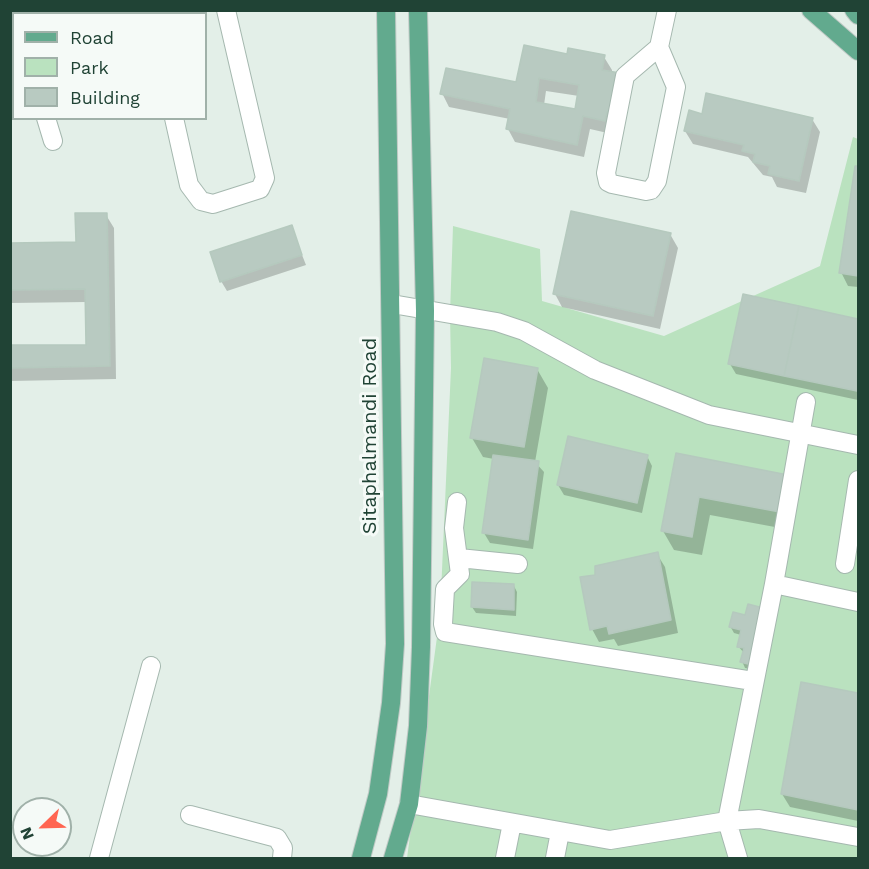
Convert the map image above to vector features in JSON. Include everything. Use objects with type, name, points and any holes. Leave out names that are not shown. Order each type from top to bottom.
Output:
[{"type":"main road","name":"Sitaphalmandi Road","points":[[361,858],[378,794],[391,703],[394,644],[392,304],[386,10]]},
{"type":"main road","points":[[393,858],[408,804],[418,726],[425,311],[418,10]]},
{"type":"main road","points":[[811,10],[858,51]]},
{"type":"main road","points":[[854,10],[858,15]]},
{"type":"lane","points":[[174,120],[189,185],[201,201],[213,204],[260,189],[265,178],[226,10]]},
{"type":"lane","points":[[659,47],[625,76],[606,172],[608,182],[612,184],[646,191],[651,190],[657,181],[676,87],[659,47],[667,10]]},
{"type":"lane","points":[[47,120],[53,141]]},
{"type":"lane","points":[[392,304],[497,322],[524,331],[595,370],[646,393],[709,416],[858,445]]},
{"type":"lane","points":[[738,858],[727,821],[774,584],[806,402]]},
{"type":"lane","points":[[845,564],[858,480]]},
{"type":"lane","points":[[457,502],[454,528],[459,558],[459,578],[449,583],[446,589],[443,624],[449,634],[753,681]]},
{"type":"lane","points":[[459,558],[518,564]]},
{"type":"lane","points":[[774,584],[858,602]]},
{"type":"lane","points":[[99,858],[151,666]]},
{"type":"lane","points":[[408,804],[610,840],[727,821],[759,819],[858,837]]},
{"type":"lane","points":[[190,814],[277,838],[283,848],[282,858]]},
{"type":"lane","points":[[505,858],[512,823]]},
{"type":"lane","points":[[555,858],[560,832]]},
{"type":"green space","points":[[853,137],[858,139],[858,858],[407,858],[440,615],[451,368],[453,226],[540,249],[542,301],[664,336],[820,266]]},
{"type":"building","points":[[524,45],[567,54],[568,48],[605,55],[602,70],[620,73],[611,113],[607,112],[605,121],[583,116],[577,145],[506,129],[510,109],[440,94],[446,68],[516,82]],"holes":[[[539,78],[579,85],[575,109],[536,102]]]},
{"type":"building","points":[[706,93],[813,118],[799,181],[768,174],[770,166],[753,162],[755,154],[742,151],[744,145],[684,131],[689,110],[702,114]]},
{"type":"building","points":[[855,166],[858,166],[858,276],[839,273]]},
{"type":"building","points":[[571,211],[671,233],[653,316],[553,294]]},
{"type":"building","points":[[75,213],[107,213],[110,366],[10,368],[10,345],[86,345],[85,289],[10,290],[10,243],[76,242]]},
{"type":"building","points":[[292,225],[302,255],[220,282],[210,252]]},
{"type":"building","points":[[743,294],[799,306],[784,376],[728,364]]},
{"type":"building","points":[[799,306],[858,319],[857,391],[784,376]]},
{"type":"building","points":[[484,358],[538,368],[524,447],[470,438]]},
{"type":"building","points":[[568,436],[648,455],[637,503],[557,485]]},
{"type":"building","points":[[676,453],[788,475],[780,512],[699,497],[692,537],[661,531]]},
{"type":"building","points":[[493,455],[539,461],[528,540],[482,533]]},
{"type":"building","points":[[658,552],[671,620],[609,634],[607,626],[590,630],[580,577],[595,575],[595,566]]},
{"type":"building","points":[[472,582],[514,584],[514,610],[471,607]]},
{"type":"building","points":[[748,604],[767,609],[752,665],[740,662],[744,648],[737,647],[741,630],[729,627],[733,612],[745,615]]},
{"type":"building","points":[[801,682],[858,693],[858,810],[781,794]]}]
